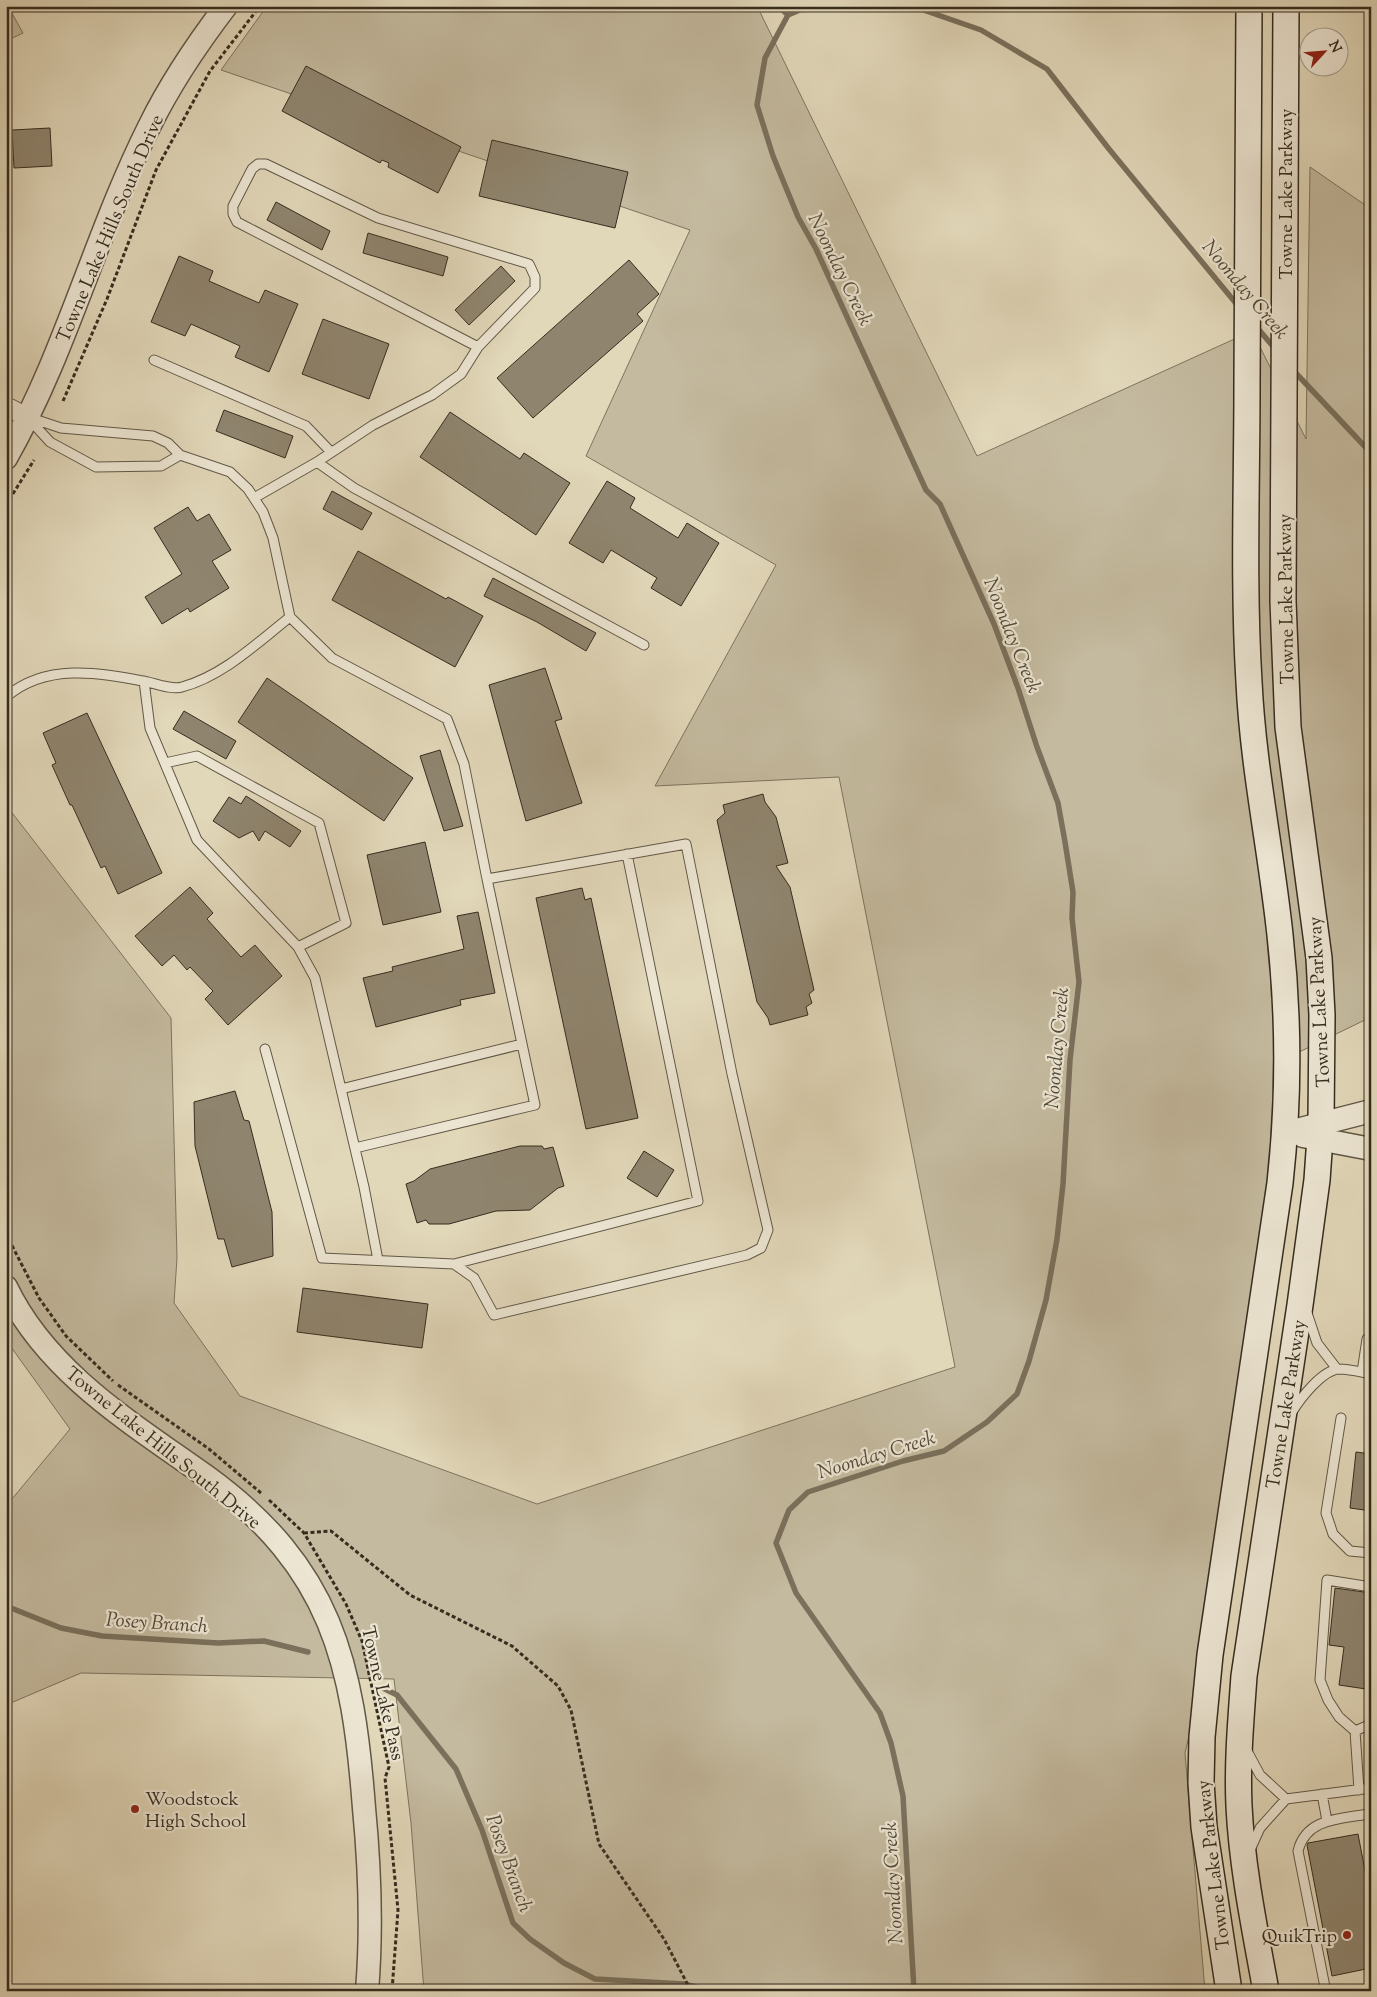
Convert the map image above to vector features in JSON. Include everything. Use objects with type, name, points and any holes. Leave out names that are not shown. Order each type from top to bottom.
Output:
[{"type":"main road","name":"Towne Lake Parkway","points":[[1229,1991],[1204,1827],[1201,1782],[1202,1737],[1210,1655],[1268,1275],[1285,1133],[1285,1007],[1280,935],[1259,795],[1249,690],[1247,461],[1249,6]]},
{"type":"main road","name":"Towne Lake Parkway","points":[[1266,1991],[1245,1867],[1239,1805],[1240,1736],[1244,1676],[1301,1295],[1321,1132],[1322,1015],[1319,958],[1288,727],[1283,601],[1286,6]]},
{"type":"street","name":"Towne Lake Hills South Drive","points":[[6,458],[44,382],[149,127],[180,72],[226,6]]},
{"type":"street","points":[[6,406],[27,417]]},
{"type":"street","points":[[1321,1132],[1371,1111]]},
{"type":"street","points":[[1285,1133],[1321,1132],[1371,1149]]},
{"type":"street","name":"Towne Lake Hills South Drive","points":[[6,1287],[38,1337],[72,1376],[104,1403],[248,1510],[286,1550],[316,1596],[342,1658],[351,1694],[358,1740],[370,1894],[367,1991]]},
{"type":"lane","points":[[254,498],[317,462],[373,425],[432,395],[461,374],[478,347],[535,288],[535,277],[529,264],[378,218],[266,164],[258,164],[252,169],[233,206],[233,214],[237,222],[478,347]]},
{"type":"lane","points":[[154,360],[306,426],[331,452]]},
{"type":"lane","points":[[27,417],[50,442],[96,467],[161,466],[180,455]]},
{"type":"lane","points":[[27,417],[61,428],[153,436],[168,443],[180,455],[230,472],[248,489],[263,512],[273,538],[290,617],[332,658],[447,720],[464,764],[535,1105],[355,1148]]},
{"type":"lane","points":[[317,462],[354,488],[644,645]]},
{"type":"lane","points":[[6,697],[35,678],[75,672],[101,673],[180,688],[213,675],[290,617]]},
{"type":"lane","points":[[144,681],[150,728],[197,840],[298,946],[315,978],[355,1148],[378,1260]]},
{"type":"lane","points":[[165,763],[197,756],[318,822],[346,923],[298,946]]},
{"type":"lane","points":[[454,1264],[474,1278],[494,1315],[748,1255],[761,1248],[768,1230],[732,1074],[686,844],[487,878]]},
{"type":"lane","points":[[266,1049],[322,1258],[454,1264],[698,1201],[627,854]]},
{"type":"lane","points":[[341,1089],[522,1044]]},
{"type":"lane","points":[[1301,1295],[1317,1343],[1337,1369]]},
{"type":"lane","points":[[1281,1428],[1303,1396],[1320,1379],[1337,1369],[1366,1373],[1369,1339]]},
{"type":"lane","points":[[1340,1418],[1326,1513],[1333,1534],[1350,1551],[1371,1553]]},
{"type":"lane","points":[[1359,1790],[1355,1731],[1339,1717],[1328,1700],[1320,1680],[1327,1580],[1371,1587]]},
{"type":"lane","points":[[1355,1731],[1371,1724]]},
{"type":"lane","points":[[1240,1736],[1260,1775],[1286,1799]]},
{"type":"lane","points":[[1245,1867],[1260,1828],[1286,1799],[1371,1788]]},
{"type":"lane","points":[[1322,1794],[1327,1821]]},
{"type":"lane","points":[[1324,1987],[1298,1851],[1304,1833],[1327,1821],[1368,1814]]},
{"type":"path","points":[[63,401],[107,299],[156,170],[210,71],[260,6]]},
{"type":"path","points":[[6,505],[34,460]]},
{"type":"path","name":"Towne Lake Pass","points":[[6,1234],[39,1298],[66,1336],[115,1383],[242,1474],[304,1533],[346,1604],[362,1641],[389,1767],[385,1778],[398,1910],[392,1991]]},
{"type":"path","points":[[304,1533],[331,1530],[410,1595],[512,1646],[558,1686],[570,1710],[599,1844],[664,1938],[691,1991]]},
{"type":"shaded area","points":[[8,6],[23,33],[6,41],[6,7]]},
{"type":"shaded area","points":[[267,6],[757,6],[977,456],[1252,331],[1306,439],[1310,167],[1371,209],[1371,1017],[1289,1057],[1224,1585],[1185,1753],[1205,1991],[424,1991],[411,1823],[394,1679],[81,1673],[6,1705],[6,1498],[12,1499],[70,1429],[6,1340],[6,805],[171,1018],[177,1258],[174,1303],[240,1396],[537,1504],[955,1367],[839,777],[655,786],[776,565],[586,456],[690,230],[221,70]]},
{"type":"building","points":[[306,66],[461,147],[438,193],[388,167],[389,163],[382,160],[380,163],[282,111]]},
{"type":"building","points":[[50,128],[52,166],[14,168],[12,130]]},
{"type":"building","points":[[492,140],[628,172],[615,228],[479,196]]},
{"type":"building","points":[[276,202],[330,231],[322,250],[267,220]]},
{"type":"building","points":[[368,233],[448,257],[443,276],[363,253]]},
{"type":"building","points":[[179,256],[213,271],[209,281],[259,303],[265,290],[298,304],[269,372],[235,357],[240,346],[191,324],[185,336],[151,322]]},
{"type":"building","points":[[629,260],[659,294],[637,314],[643,321],[533,418],[497,378]]},
{"type":"building","points":[[501,266],[515,281],[469,325],[455,310]]},
{"type":"building","points":[[323,319],[389,344],[369,399],[302,374]]},
{"type":"building","points":[[224,410],[293,436],[285,458],[216,431]]},
{"type":"building","points":[[450,412],[520,459],[524,453],[570,483],[536,535],[420,457]]},
{"type":"building","points":[[607,481],[635,498],[630,508],[678,538],[687,523],[719,543],[681,606],[651,588],[657,578],[611,550],[603,563],[569,543]]},
{"type":"building","points":[[332,491],[372,513],[362,530],[323,509]]},
{"type":"building","points":[[188,507],[197,521],[209,514],[231,550],[212,561],[229,588],[190,612],[188,608],[162,624],[145,597],[182,574],[154,528]]},
{"type":"building","points":[[358,551],[446,599],[448,597],[483,616],[455,667],[332,600]]},
{"type":"building","points":[[493,578],[596,633],[586,651],[537,622],[484,596]]},
{"type":"building","points":[[545,668],[562,719],[555,721],[582,803],[526,821],[489,685]]},
{"type":"building","points":[[267,678],[413,778],[384,821],[238,722]]},
{"type":"building","points":[[184,711],[236,741],[226,759],[173,729]]},
{"type":"building","points":[[87,713],[162,873],[118,894],[105,866],[101,868],[72,805],[70,805],[52,765],[56,763],[43,733]]},
{"type":"building","points":[[440,750],[463,826],[444,831],[420,756]]},
{"type":"building","points":[[763,794],[765,802],[776,817],[788,863],[776,866],[790,887],[814,990],[809,994],[812,1003],[806,1007],[808,1015],[770,1025],[768,1018],[757,1002],[717,820],[725,813],[723,805]]},
{"type":"building","points":[[246,796],[301,831],[290,847],[265,831],[259,841],[253,831],[239,838],[213,821],[229,797],[241,804]]},
{"type":"building","points":[[425,842],[441,912],[383,925],[367,855]]},
{"type":"building","points":[[190,887],[213,913],[207,919],[241,957],[255,945],[282,976],[228,1025],[205,999],[213,991],[190,967],[187,970],[174,955],[162,966],[135,936]]},
{"type":"building","points":[[582,888],[585,900],[591,898],[638,1118],[586,1129],[536,898]]},
{"type":"building","points":[[478,912],[495,993],[460,1000],[461,1005],[376,1027],[363,978],[393,971],[392,967],[464,949],[457,916]]},
{"type":"building","points":[[235,1091],[244,1120],[249,1121],[272,1212],[273,1256],[232,1267],[224,1239],[218,1239],[195,1146],[194,1102]]},
{"type":"building","points":[[520,1146],[542,1146],[544,1149],[553,1147],[564,1186],[558,1188],[530,1210],[496,1211],[449,1224],[429,1224],[426,1220],[417,1223],[406,1184],[414,1181],[430,1169]]},
{"type":"building","points":[[644,1151],[674,1170],[657,1197],[627,1178]]},
{"type":"building","points":[[303,1288],[428,1304],[422,1348],[297,1332]]},
{"type":"building","points":[[1356,1452],[1371,1454],[1371,1511],[1350,1508]]},
{"type":"building","points":[[1335,1588],[1371,1593],[1371,1652],[1366,1689],[1339,1685],[1344,1647],[1329,1645]]},
{"type":"building","name":"QuikTrip","points":[[1358,1834],[1371,1902],[1371,1968],[1332,1976],[1307,1845],[1308,1843]]},
{"type":"waterway","points":[[778,6],[788,15]]},
{"type":"waterway","name":"Noonday Creek","points":[[809,6],[788,15],[765,58],[757,105],[773,156],[798,217],[816,249],[926,490],[940,504],[994,624],[1018,688],[1058,803],[1073,892],[1072,918],[1079,982],[1070,1060],[1063,1184],[1057,1239],[1046,1300],[1029,1361],[1017,1394],[987,1422],[944,1451],[903,1461],[808,1492],[789,1510],[776,1543],[796,1593],[880,1713],[891,1743],[903,1796],[914,1991]]},
{"type":"waterway","name":"Noonday Creek","points":[[912,6],[981,30],[1047,69],[1109,149],[1239,307]]},
{"type":"waterway","name":"Noonday Creek","points":[[1255,325],[1276,350]]},
{"type":"waterway","name":"Noonday Creek","points":[[1292,369],[1371,453]]},
{"type":"waterway","name":"Posey Branch","points":[[6,1606],[61,1628],[102,1636],[218,1643],[264,1641],[308,1652]]},
{"type":"waterway","name":"Posey Branch","points":[[383,1688],[397,1695],[456,1769],[482,1830],[513,1923],[530,1939],[564,1963],[595,1979],[684,1984],[712,1991]]},
{"type":"place","name":"Woodstock High School","points":[[135,1809]]},
{"type":"place","name":"QuikTrip","points":[[1347,1935]]}]
